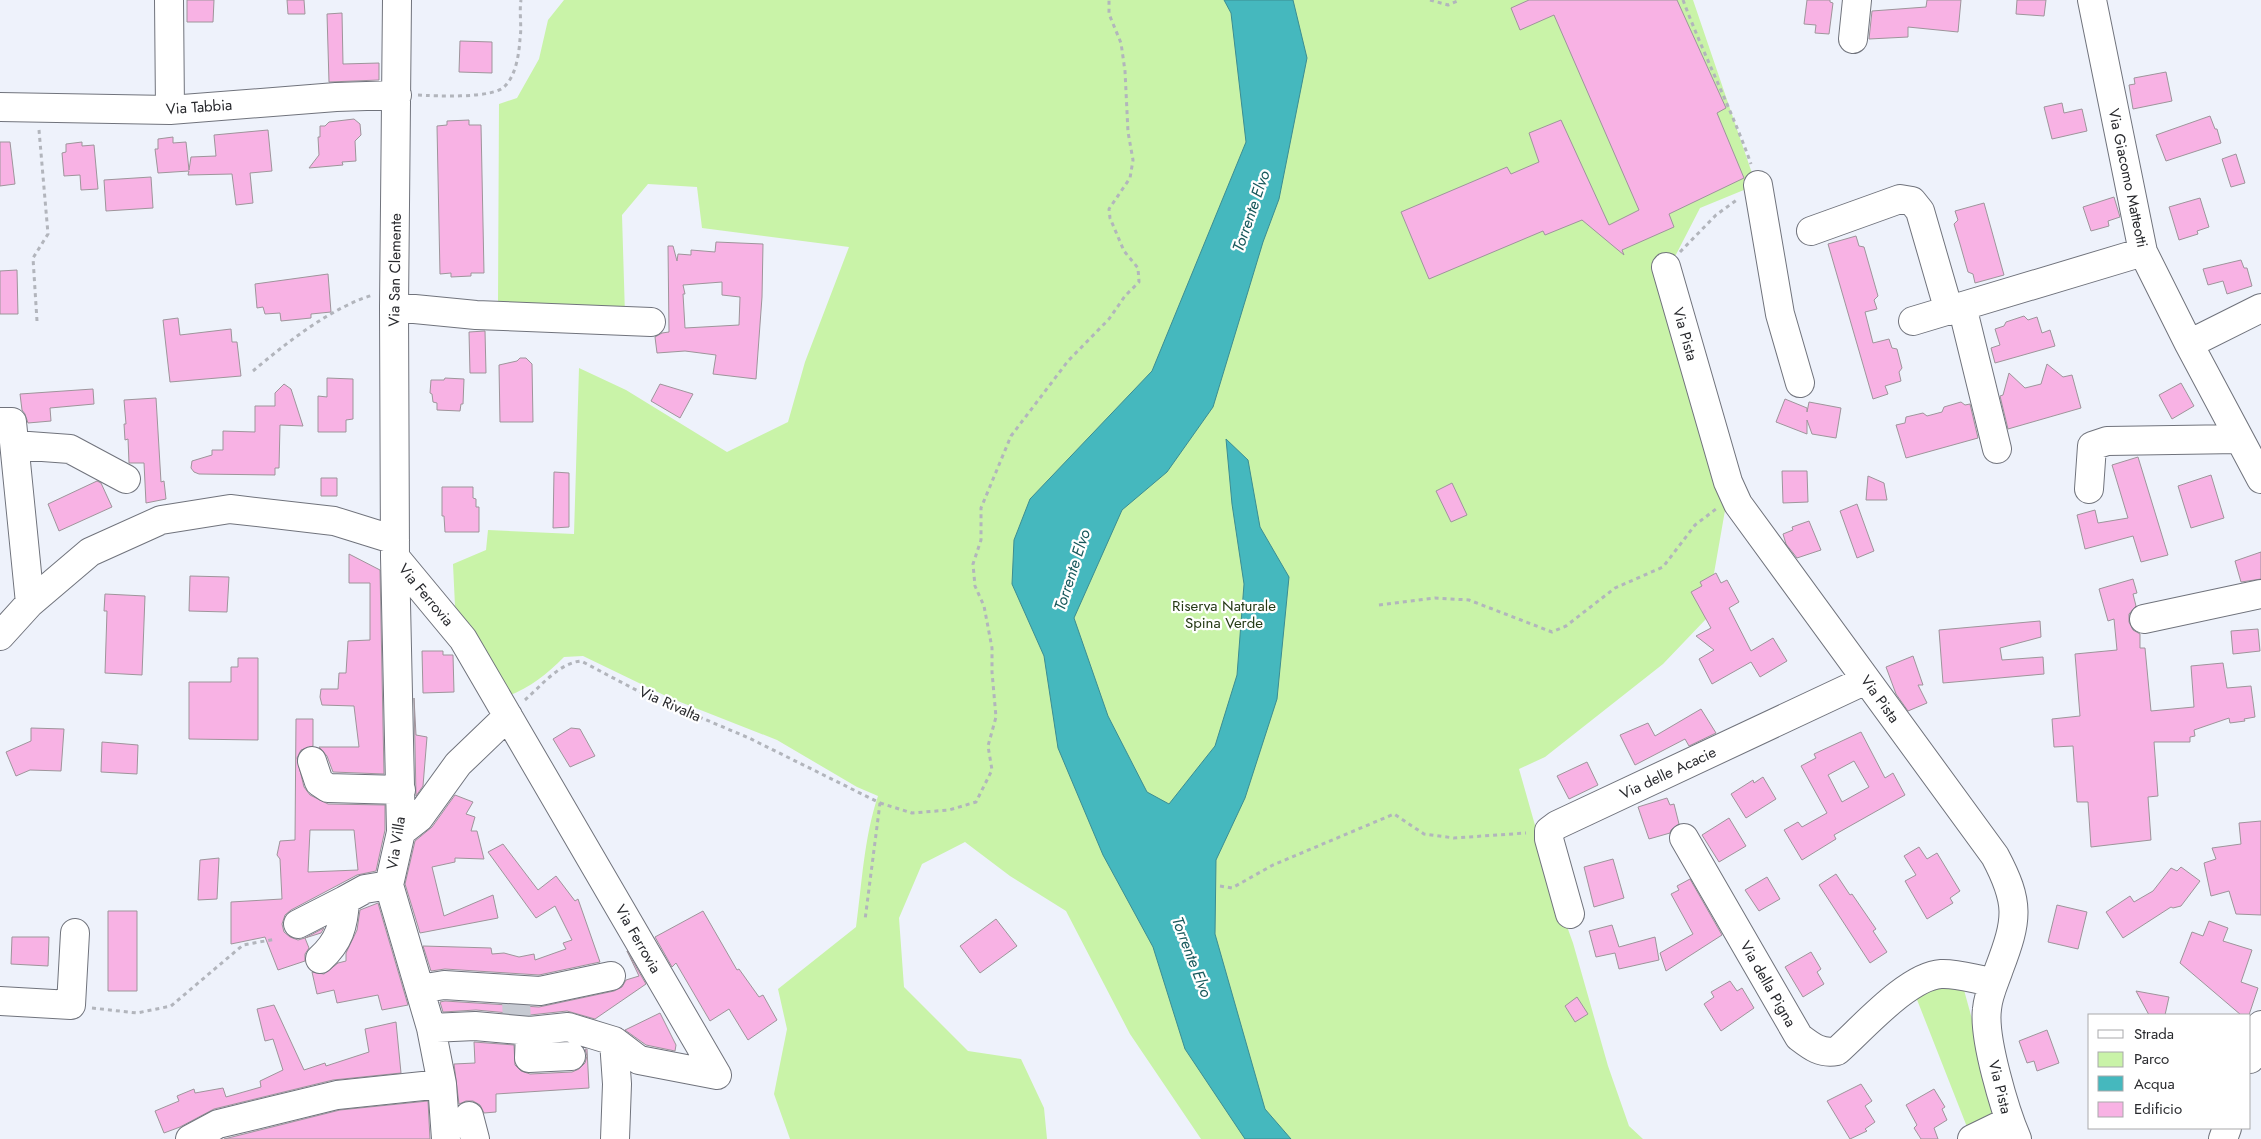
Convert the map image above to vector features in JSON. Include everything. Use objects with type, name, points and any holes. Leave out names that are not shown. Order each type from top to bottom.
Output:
[{"type":"street","points":[[169,0],[170,110]]},
{"type":"street","name":"Via San Clemente","points":[[395,549],[394,298],[397,0]]},
{"type":"street","points":[[1853,39],[1857,0]]},
{"type":"street","name":"Via Giacomo Matteotti","points":[[2092,0],[2143,252],[2189,344],[2261,479]]},
{"type":"street","name":"Via Tabbia","points":[[0,107],[37,110],[170,110],[336,96],[397,95]]},
{"type":"street","points":[[1758,185],[1780,314],[1800,383]]},
{"type":"street","points":[[1811,231],[1900,199],[1912,201],[1920,211],[1955,308],[1997,449]]},
{"type":"street","points":[[1913,321],[2143,252]]},
{"type":"street","name":"Via Pista","points":[[1666,267],[1728,482],[1734,494],[1754,526],[1995,856],[2007,879],[2013,898],[2013,920],[2010,939],[1986,1009],[1987,1035],[2013,1130]]},
{"type":"street","points":[[394,298],[476,315],[651,322]]},
{"type":"street","points":[[2189,344],[2261,308]]},
{"type":"street","points":[[0,422],[12,422],[30,603]]},
{"type":"street","points":[[2089,489],[2092,446],[2107,441],[2239,438]]},
{"type":"street","points":[[15,445],[70,449],[126,479]]},
{"type":"street","points":[[0,636],[30,603],[90,552],[161,520],[230,509],[334,521],[395,549]]},
{"type":"street","name":"Via Ferrovia","points":[[395,549],[463,639],[717,1075],[639,1060],[614,1041],[519,1015],[475,1026],[431,1028]]},
{"type":"street","name":"Via Villa","points":[[395,549],[402,790],[401,832],[389,885],[431,1028],[442,1084],[446,1139]]},
{"type":"street","points":[[2144,620],[2261,594]]},
{"type":"street","name":"Via delle Acacie","points":[[1549,831],[1557,825],[1866,680]]},
{"type":"street","points":[[401,832],[419,818],[458,764],[508,716]]},
{"type":"street","points":[[312,761],[318,782],[328,788],[402,790]]},
{"type":"street","points":[[1549,831],[1549,839],[1570,914]]},
{"type":"street","name":"Via della Pigna","points":[[1684,838],[1799,1037],[1814,1048],[1826,1053],[1837,1051],[1910,986],[1924,978],[1942,974],[1994,982]]},
{"type":"street","points":[[287,931],[365,889],[389,885]]},
{"type":"street","points":[[320,959],[334,946],[344,918],[345,900]]},
{"type":"street","points":[[0,1001],[71,1005],[75,933]]},
{"type":"street","points":[[519,1015],[540,991],[611,976]]},
{"type":"street","points":[[420,989],[444,985],[519,1015]]},
{"type":"street","points":[[519,1015],[529,1058],[572,1056]]},
{"type":"street","points":[[2251,1056],[2261,1026]]},
{"type":"street","points":[[614,1041],[617,1084],[615,1139]]},
{"type":"street","points":[[190,1139],[218,1124],[336,1095],[442,1084]]},
{"type":"street","points":[[1972,1139],[2013,1130]]},
{"type":"path","points":[[397,95],[451,97],[485,94],[505,88],[514,72],[520,38],[521,0]]},
{"type":"path","name":"Via Rivalta","points":[[508,716],[561,668],[573,661],[581,661],[638,691],[749,738],[880,803],[912,813],[949,810],[976,802],[992,770],[988,746],[996,717],[992,648],[984,606],[975,586],[973,564],[981,540],[981,508],[1011,436],[1068,361],[1109,318],[1125,296],[1139,282],[1138,268],[1124,251],[1110,218],[1109,209],[1130,178],[1133,160],[1128,132],[1121,43],[1109,14],[1109,0]]},
{"type":"path","points":[[1430,0],[1448,6],[1460,0]]},
{"type":"path","points":[[1666,267],[1716,215],[1758,185],[1738,129],[1700,46],[1683,0]]},
{"type":"path","points":[[36,321],[33,258],[48,234],[37,110]]},
{"type":"path","points":[[253,371],[286,344],[324,319],[362,298],[394,298]]},
{"type":"path","points":[[1379,605],[1435,598],[1469,600],[1552,632],[1566,626],[1614,588],[1663,567],[1695,525],[1734,494]]},
{"type":"path","points":[[865,920],[880,803]]},
{"type":"path","points":[[1220,886],[1232,888],[1273,865],[1394,814],[1424,834],[1454,838],[1549,831]]},
{"type":"path","points":[[71,1005],[137,1014],[171,1006],[243,945],[287,931]]},
{"type":"green space","name":"Riserva Naturale Spina Verde","points":[[564,0],[1693,0],[1756,185],[1700,208],[1666,274],[1727,499],[1706,619],[1663,664],[1545,757],[1519,769],[1552,885],[1573,943],[1608,1066],[1629,1126],[1643,1139],[1201,1139],[1130,1034],[1066,911],[1010,876],[965,842],[922,864],[899,918],[904,987],[968,1051],[1021,1059],[1044,1108],[1047,1139],[790,1139],[774,1094],[787,1029],[778,989],[856,927],[866,844],[878,796],[857,787],[777,740],[670,698],[583,656],[564,657],[538,680],[508,696],[455,606],[453,564],[486,550],[488,530],[574,534],[579,368],[626,390],[727,452],[788,422],[805,362],[849,247],[702,228],[697,187],[648,184],[622,215],[625,315],[498,302],[499,104],[517,98],[539,59],[548,20]]},
{"type":"green space","points":[[1941,981],[1964,990],[1997,1110],[1992,1119],[1969,1132],[1914,992]]},
{"type":"water","name":"Torrente Elvo","points":[[1224,0],[1293,0],[1307,58],[1279,199],[1263,242],[1213,407],[1167,472],[1122,510],[1074,618],[1108,716],[1147,792],[1169,804],[1215,746],[1237,675],[1244,584],[1232,504],[1226,439],[1248,460],[1260,527],[1289,577],[1277,699],[1245,798],[1216,860],[1215,934],[1265,1109],[1291,1139],[1245,1139],[1185,1049],[1153,947],[1103,855],[1058,748],[1044,656],[1012,584],[1014,540],[1030,499],[1152,371],[1246,142],[1231,13]]},
{"type":"building","points":[[187,0],[214,0],[213,22],[187,22]]},
{"type":"building","points":[[287,0],[304,0],[305,14],[288,14]]},
{"type":"building","points":[[1529,0],[1677,0],[1726,108],[1717,113],[1744,178],[1669,214],[1674,227],[1622,250],[1624,255],[1582,220],[1545,235],[1543,231],[1429,279],[1401,212],[1507,167],[1511,174],[1539,162],[1529,133],[1561,120],[1609,225],[1639,210],[1554,15],[1520,30],[1511,8]]},
{"type":"building","points":[[1807,0],[1830,0],[1833,3],[1829,34],[1815,33],[1816,25],[1804,24]]},
{"type":"building","points":[[1927,0],[1961,0],[1958,32],[1908,27],[1908,37],[1869,39],[1872,11],[1926,7]]},
{"type":"building","points":[[2017,0],[2046,0],[2044,16],[2016,14]]},
{"type":"building","points":[[342,13],[343,64],[379,63],[379,80],[329,82],[327,14]]},
{"type":"building","points":[[460,41],[492,42],[492,73],[459,72]]},
{"type":"building","points":[[2166,72],[2172,101],[2133,109],[2129,85],[2135,84],[2134,78]]},
{"type":"building","points":[[2062,103],[2064,113],[2082,109],[2087,131],[2052,139],[2044,107]]},
{"type":"building","points":[[2210,116],[2215,129],[2217,129],[2221,143],[2166,161],[2156,135]]},
{"type":"building","points":[[354,119],[360,124],[361,135],[355,141],[356,161],[342,162],[343,165],[309,168],[319,155],[318,137],[320,137],[320,126],[325,126],[329,122]]},
{"type":"building","points":[[469,120],[469,125],[481,125],[484,273],[471,273],[471,276],[451,277],[451,273],[440,274],[437,126],[447,125],[447,121]]},
{"type":"building","points":[[268,130],[272,171],[250,173],[253,203],[236,205],[232,174],[188,175],[189,171],[158,173],[155,149],[158,149],[158,139],[173,137],[173,143],[186,142],[189,170],[191,157],[216,156],[214,135]]},
{"type":"building","points":[[0,142],[10,142],[15,184],[0,186]]},
{"type":"building","points":[[82,142],[82,146],[94,145],[98,189],[81,190],[80,175],[64,176],[62,153],[66,152],[66,144]]},
{"type":"building","points":[[2236,154],[2245,183],[2231,187],[2222,159]]},
{"type":"building","points":[[151,177],[153,208],[106,211],[104,180]]},
{"type":"building","points":[[2114,197],[2120,217],[2108,221],[2109,226],[2091,231],[2083,207]]},
{"type":"building","points":[[2200,198],[2209,227],[2197,231],[2198,234],[2179,240],[2169,207]]},
{"type":"building","points":[[1984,203],[2004,275],[1975,283],[1973,274],[1968,272],[1954,224],[1958,220],[1955,211]]},
{"type":"building","points":[[1856,236],[1859,246],[1864,247],[1878,296],[1874,300],[1877,309],[1865,312],[1873,343],[1889,339],[1892,348],[1897,349],[1902,368],[1899,372],[1901,381],[1885,386],[1888,394],[1873,399],[1828,244]]},
{"type":"building","points":[[716,242],[763,244],[762,297],[756,379],[713,374],[716,355],[685,351],[657,353],[655,337],[669,332],[668,246],[673,246],[677,261],[678,254],[691,255],[691,250],[715,252]],"holes":[[[722,282],[722,295],[740,297],[739,325],[685,328],[683,294],[685,294],[683,285]]]},
{"type":"building","points":[[2241,260],[2244,268],[2247,268],[2252,286],[2227,294],[2223,281],[2208,285],[2203,269]]},
{"type":"building","points":[[17,270],[18,314],[0,314],[0,271]]},
{"type":"building","points":[[328,274],[331,312],[311,314],[311,318],[281,321],[280,313],[265,314],[263,307],[257,308],[255,284]]},
{"type":"building","points":[[2024,316],[2028,320],[2037,317],[2042,333],[2050,330],[2055,346],[1995,363],[1991,348],[2000,345],[1995,329],[2004,326],[2006,322]]},
{"type":"building","points":[[178,318],[180,335],[231,329],[232,342],[237,342],[241,376],[170,382],[163,320]]},
{"type":"building","points":[[485,331],[486,373],[470,373],[469,332]]},
{"type":"building","points":[[520,358],[526,358],[532,364],[533,422],[500,422],[499,365],[517,361]]},
{"type":"building","points":[[2047,364],[2063,377],[2072,375],[2081,408],[2008,429],[2000,396],[2003,395],[2009,373],[2025,388],[2041,384]]},
{"type":"building","points":[[327,378],[353,379],[353,419],[346,420],[346,432],[318,432],[318,396],[327,397]]},
{"type":"building","points":[[445,378],[464,379],[463,404],[461,404],[460,411],[437,410],[437,403],[433,402],[432,394],[430,393],[431,380],[444,380]]},
{"type":"building","points":[[2181,383],[2194,406],[2172,419],[2159,395]]},
{"type":"building","points":[[284,384],[291,389],[303,426],[280,425],[279,468],[275,468],[275,475],[199,474],[194,472],[191,468],[192,461],[212,455],[212,450],[223,450],[223,431],[255,432],[255,406],[275,406],[275,393]]},
{"type":"building","points":[[660,384],[693,394],[680,418],[651,401]]},
{"type":"building","points":[[93,389],[94,404],[50,408],[51,421],[28,423],[22,410],[20,394]]},
{"type":"building","points":[[156,398],[161,482],[164,481],[166,499],[146,503],[144,463],[129,463],[128,439],[125,440],[124,400]]},
{"type":"building","points":[[1785,399],[1807,408],[1807,412],[1809,402],[1841,408],[1836,438],[1812,434],[1807,420],[1807,434],[1776,422]]},
{"type":"building","points":[[1961,402],[1965,405],[1970,404],[1978,438],[1906,458],[1896,425],[1905,423],[1906,417],[1923,413],[1927,416],[1942,412],[1944,407]]},
{"type":"building","points":[[2138,457],[2168,555],[2141,562],[2133,536],[2085,549],[2077,515],[2095,510],[2098,523],[2128,518],[2112,465]]},
{"type":"building","points":[[1782,471],[1807,471],[1808,502],[1783,503]]},
{"type":"building","points":[[554,472],[569,473],[569,527],[553,528]]},
{"type":"building","points":[[2211,475],[2224,518],[2191,528],[2178,486]]},
{"type":"building","points":[[1868,476],[1884,483],[1887,500],[1866,500]]},
{"type":"building","points":[[321,478],[337,478],[337,496],[321,496]]},
{"type":"building","points":[[97,481],[101,483],[112,507],[59,531],[48,504]]},
{"type":"building","points":[[1452,483],[1467,515],[1451,522],[1436,491]]},
{"type":"building","points":[[442,487],[473,487],[473,498],[476,499],[476,507],[479,507],[479,532],[445,532],[444,516],[442,516]]},
{"type":"building","points":[[1857,504],[1874,551],[1857,558],[1840,511]]},
{"type":"building","points":[[1809,521],[1821,550],[1797,558],[1786,544],[1783,534],[1793,530],[1792,527]]},
{"type":"building","points":[[2261,552],[2261,579],[2241,582],[2235,561]]},
{"type":"building","points":[[349,554],[380,570],[384,774],[333,772],[327,756],[319,747],[359,747],[354,706],[322,705],[320,697],[321,689],[338,689],[339,673],[346,673],[348,641],[370,640],[370,583],[349,583]]},
{"type":"building","points":[[1716,573],[1721,583],[1727,580],[1739,602],[1729,608],[1751,651],[1773,638],[1787,661],[1760,677],[1751,662],[1712,684],[1699,659],[1714,650],[1696,636],[1711,628],[1691,592],[1702,586],[1700,582]]},
{"type":"building","points":[[190,576],[229,577],[227,612],[189,611]]},
{"type":"building","points":[[2133,579],[2137,593],[2133,594],[2136,606],[2129,614],[2129,622],[2133,630],[2140,634],[2140,648],[2145,648],[2151,711],[2194,707],[2191,666],[2223,663],[2227,688],[2251,686],[2255,717],[2244,719],[2245,721],[2230,723],[2229,718],[2194,730],[2195,736],[2190,737],[2190,742],[2154,742],[2158,796],[2148,797],[2151,840],[2091,847],[2088,802],[2077,802],[2073,746],[2054,747],[2052,719],[2080,716],[2075,654],[2117,650],[2114,619],[2108,621],[2099,589]]},
{"type":"building","points":[[105,594],[145,596],[142,675],[105,673],[107,611],[104,611]]},
{"type":"building","points":[[2040,621],[2041,637],[2000,648],[2002,660],[2043,657],[2044,674],[1943,683],[1939,630]]},
{"type":"building","points":[[2258,629],[2260,651],[2233,654],[2231,631]]},
{"type":"building","points":[[422,651],[443,651],[443,655],[453,655],[454,692],[423,693]]},
{"type":"building","points":[[1913,656],[1923,685],[1918,685],[1927,703],[1908,711],[1896,694],[1886,667]]},
{"type":"building","points":[[238,658],[258,658],[258,740],[189,739],[189,682],[231,682],[231,667],[238,667]]},
{"type":"building","points":[[414,698],[416,735],[427,737],[423,786],[416,796]]},
{"type":"building","points":[[1701,709],[1716,733],[1689,746],[1685,739],[1635,765],[1620,735],[1648,723],[1655,736]]},
{"type":"building","points":[[296,719],[313,719],[313,746],[301,750],[297,758],[304,787],[310,795],[328,804],[385,805],[385,830],[376,871],[357,875],[285,915],[282,924],[284,932],[298,940],[305,938],[309,948],[305,954],[305,961],[278,970],[265,937],[231,944],[231,902],[282,899],[280,859],[277,855],[280,841],[295,840]],"holes":[[[310,830],[354,830],[358,870],[308,872]]]},
{"type":"building","points":[[31,728],[64,729],[61,771],[30,770],[16,776],[6,752],[31,741]]},
{"type":"building","points":[[571,728],[580,729],[595,756],[570,767],[553,739]]},
{"type":"building","points":[[1861,732],[1885,778],[1893,773],[1905,795],[1834,835],[1836,839],[1802,860],[1784,830],[1798,822],[1802,827],[1827,813],[1801,766],[1816,758],[1814,754]],"holes":[[[1854,761],[1869,787],[1842,802],[1828,775]]]},
{"type":"building","points":[[102,742],[138,745],[137,774],[101,772]]},
{"type":"building","points":[[1587,762],[1598,785],[1569,799],[1557,776]]},
{"type":"building","points":[[1763,777],[1776,799],[1746,818],[1731,794],[1753,780],[1754,783]]},
{"type":"building","points":[[455,795],[473,802],[466,814],[475,817],[471,831],[477,831],[484,859],[455,858],[455,862],[432,867],[444,916],[493,895],[498,918],[420,933],[405,884],[415,841],[432,827]]},
{"type":"building","points":[[1667,798],[1670,805],[1674,804],[1679,824],[1670,833],[1649,839],[1638,807]]},
{"type":"building","points":[[1729,818],[1746,846],[1719,862],[1702,835]]},
{"type":"building","points":[[2261,821],[2261,915],[2236,914],[2229,891],[2211,896],[2204,863],[2216,859],[2212,848],[2241,844],[2239,823]]},
{"type":"building","points":[[503,844],[538,890],[556,876],[575,901],[578,899],[600,962],[539,975],[445,969],[431,971],[423,946],[491,948],[492,954],[504,953],[519,957],[534,954],[535,960],[566,949],[563,943],[572,940],[555,906],[536,918],[488,852]]},
{"type":"building","points":[[1919,847],[1927,859],[1937,853],[1960,891],[1950,898],[1953,903],[1927,919],[1905,881],[1916,875],[1904,856]]},
{"type":"building","points":[[219,858],[217,899],[198,900],[200,860]]},
{"type":"building","points":[[1613,859],[1624,898],[1594,907],[1584,867]]},
{"type":"building","points":[[2181,867],[2200,881],[2181,906],[2171,907],[2123,938],[2106,912],[2130,896],[2134,902],[2153,891],[2171,868],[2177,871]]},
{"type":"building","points":[[1836,874],[1876,929],[1873,931],[1887,952],[1870,963],[1819,885]]},
{"type":"building","points":[[1767,877],[1780,899],[1759,911],[1745,890]]},
{"type":"building","points":[[1690,879],[1722,935],[1666,971],[1660,953],[1693,934],[1671,894],[1679,890],[1677,886]]},
{"type":"building","points":[[378,903],[408,1005],[382,1010],[378,995],[337,1003],[334,990],[317,994],[312,972],[324,974],[338,963],[346,961],[346,953],[357,930],[360,910]]},
{"type":"building","points":[[2057,905],[2087,912],[2078,949],[2048,942]]},
{"type":"building","points":[[108,911],[137,911],[137,991],[108,991]]},
{"type":"building","points":[[703,911],[737,970],[739,969],[759,997],[763,995],[777,1020],[748,1040],[729,1009],[710,1021],[676,963],[672,967],[655,937]]},
{"type":"building","points":[[996,919],[1017,946],[980,973],[960,946]]},
{"type":"building","points":[[2209,921],[2228,928],[2223,941],[2252,950],[2241,982],[2258,988],[2249,1014],[2240,1014],[2180,963],[2192,932],[2203,936]]},
{"type":"building","points":[[1612,925],[1619,947],[1655,937],[1659,960],[1619,969],[1615,953],[1596,957],[1589,931]]},
{"type":"building","points":[[324,928],[321,933],[305,938]]},
{"type":"building","points":[[12,937],[49,937],[48,966],[11,964]]},
{"type":"building","points":[[627,951],[646,984],[595,1019],[567,1011],[530,1015],[476,1010],[443,1012],[440,1002],[445,1001],[539,1007],[614,991],[622,987],[626,980],[639,976]]},
{"type":"building","points":[[1811,952],[1821,969],[1817,972],[1824,984],[1803,997],[1785,967]]},
{"type":"building","points":[[1730,981],[1737,991],[1742,988],[1754,1008],[1721,1031],[1704,1004],[1714,997],[1711,992]]},
{"type":"building","points":[[2136,991],[2169,997],[2165,1014],[2148,1014]]},
{"type":"building","points":[[1577,997],[1588,1014],[1575,1022],[1565,1006]]},
{"type":"building","points":[[274,1005],[304,1070],[325,1063],[326,1066],[369,1052],[365,1029],[396,1022],[401,1073],[333,1080],[214,1109],[180,1127],[164,1133],[155,1111],[179,1101],[177,1096],[194,1089],[195,1093],[223,1088],[226,1097],[261,1087],[260,1081],[283,1070],[273,1039],[265,1041],[257,1009]]},
{"type":"building","points":[[660,1013],[676,1045],[675,1051],[646,1045],[625,1030]]},
{"type":"building","points":[[2047,1030],[2059,1063],[2037,1071],[2034,1061],[2027,1063],[2019,1041]]},
{"type":"building","points":[[474,1042],[514,1045],[515,1065],[521,1071],[530,1074],[572,1072],[579,1069],[585,1063],[587,1056],[585,1049],[587,1049],[589,1088],[496,1094],[496,1112],[484,1113],[480,1105],[473,1101],[459,1104],[454,1064],[475,1063]]},
{"type":"building","points":[[1861,1084],[1872,1101],[1865,1106],[1875,1122],[1865,1129],[1867,1131],[1850,1139],[1827,1101]]},
{"type":"building","points":[[1934,1089],[1945,1107],[1942,1109],[1947,1120],[1934,1128],[1938,1139],[1921,1139],[1914,1128],[1917,1125],[1906,1105]]},
{"type":"building","points":[[428,1101],[430,1139],[224,1139],[340,1110]]},
{"type":"tunnel","points":[[516,999],[517,1024]]}]
